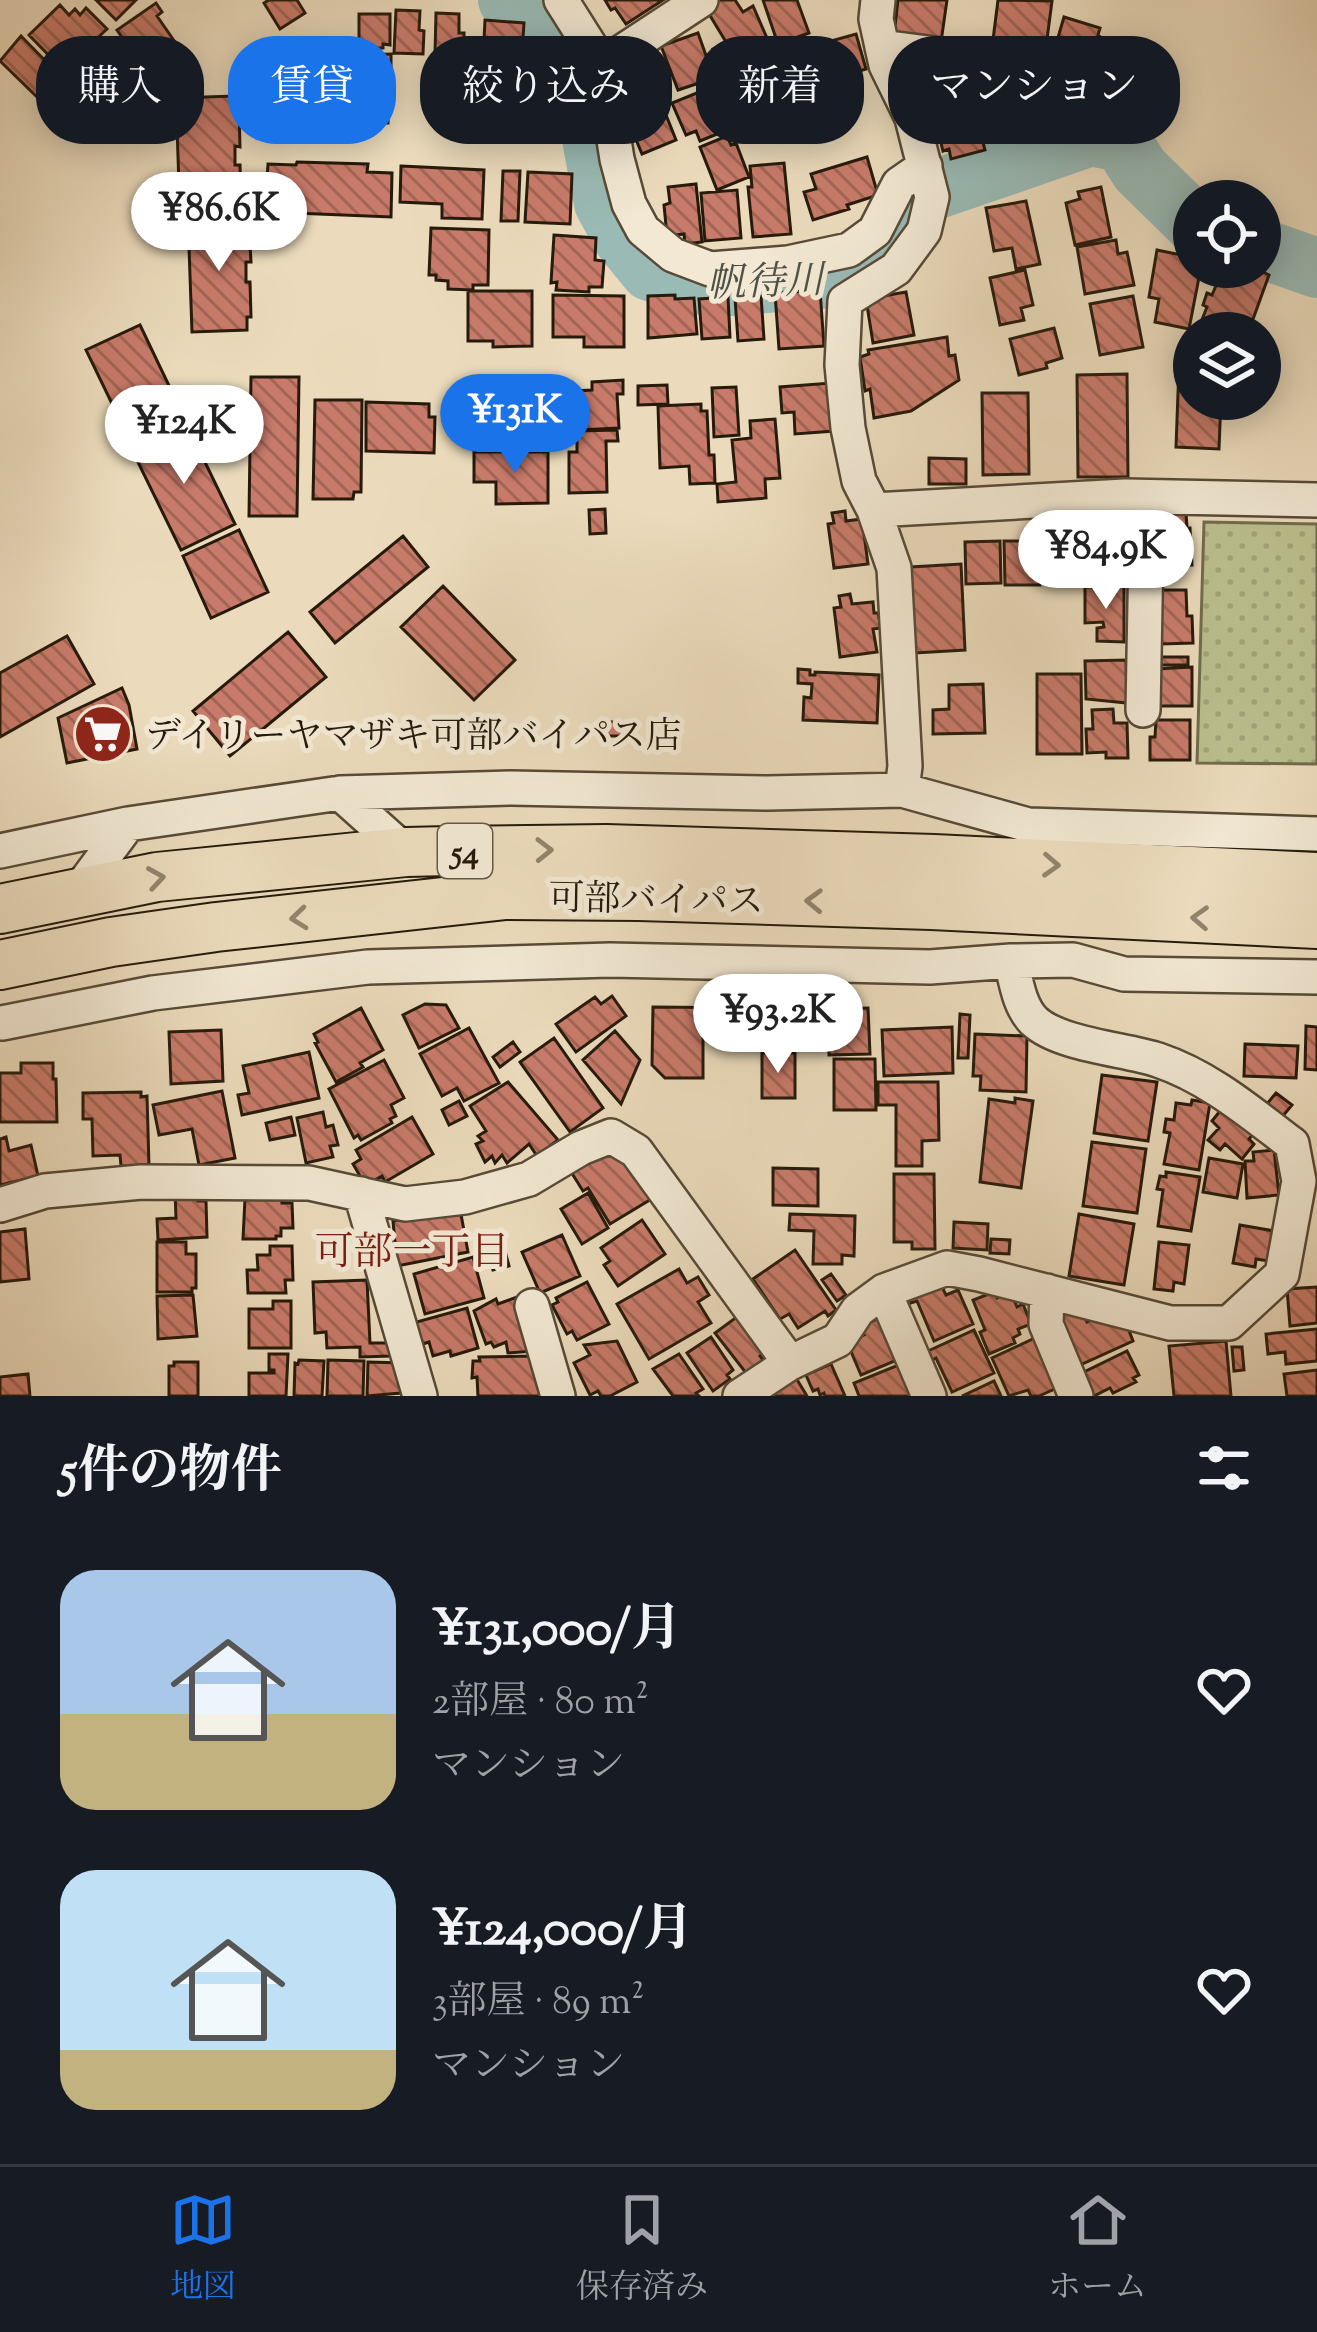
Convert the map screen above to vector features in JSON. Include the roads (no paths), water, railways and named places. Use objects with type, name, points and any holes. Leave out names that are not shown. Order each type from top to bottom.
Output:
[{"type":"highway","name":"可部バイパス","points":[[0,909],[157,877],[406,852],[606,849],[1317,924]]},
{"type":"highway","name":"可部バイパス","points":[[0,965],[215,927],[506,895],[639,896],[932,882],[1317,877]]},
{"type":"street","points":[[561,0],[584,36]]},
{"type":"street","points":[[646,36],[700,0]]},
{"type":"street","points":[[878,0],[876,20],[886,65],[912,118],[932,197],[925,231],[896,269],[844,301],[842,365],[848,428],[859,481],[894,568],[905,766],[902,790]]},
{"type":"street","points":[[882,47],[888,48]]},
{"type":"street","points":[[615,144],[629,204],[643,230],[673,256],[710,269],[788,263],[848,250],[875,231],[899,184],[925,166]]},
{"type":"street","points":[[874,510],[1125,496],[1317,500]]},
{"type":"street","points":[[1143,710],[1147,497]]},
{"type":"street","points":[[0,851],[128,824],[340,793],[511,788],[768,793],[902,790],[1028,825],[1317,834]]},
{"type":"street","points":[[340,793],[406,852]]},
{"type":"street","points":[[77,893],[128,824]]},
{"type":"street","points":[[368,967],[400,907]]},
{"type":"street","points":[[215,927],[279,976]]},
{"type":"street","points":[[2,1023],[153,993],[368,967],[610,960],[930,967],[1073,960],[1124,974],[1317,977]]},
{"type":"street","points":[[740,1396],[790,1363],[838,1340],[858,1310],[884,1291],[947,1268],[1170,1323],[1229,1323],[1282,1274],[1299,1181],[1292,1144],[1220,1090],[1161,1061],[1066,1038],[1035,1022],[1021,1002],[1011,961]]},
{"type":"street","points":[[0,1205],[45,1191],[142,1182],[309,1183],[405,1204],[465,1197],[529,1179],[611,1136],[636,1151],[790,1363]]},
{"type":"street","points":[[361,1194],[420,1396]]},
{"type":"street","points":[[884,1291],[929,1396]]},
{"type":"street","points":[[1047,1291],[1046,1324],[1076,1396]]},
{"type":"street","points":[[532,1306],[558,1396]]},
{"type":"waterway","name":"帆待川","points":[[508,0],[528,4],[556,21],[576,53],[604,203],[623,238],[650,271],[689,284],[731,286],[843,277],[876,260],[923,194],[1091,136],[1122,142],[1140,170],[1173,202]]},
{"type":"waterway","name":"帆待川","points":[[1281,255],[1317,268]]},
{"type":"place","name":"デイリーヤマザキ可部バイパス店","points":[[103,734]]},
{"type":"district","name":"可部一丁目","points":[[412,1250]]}]
